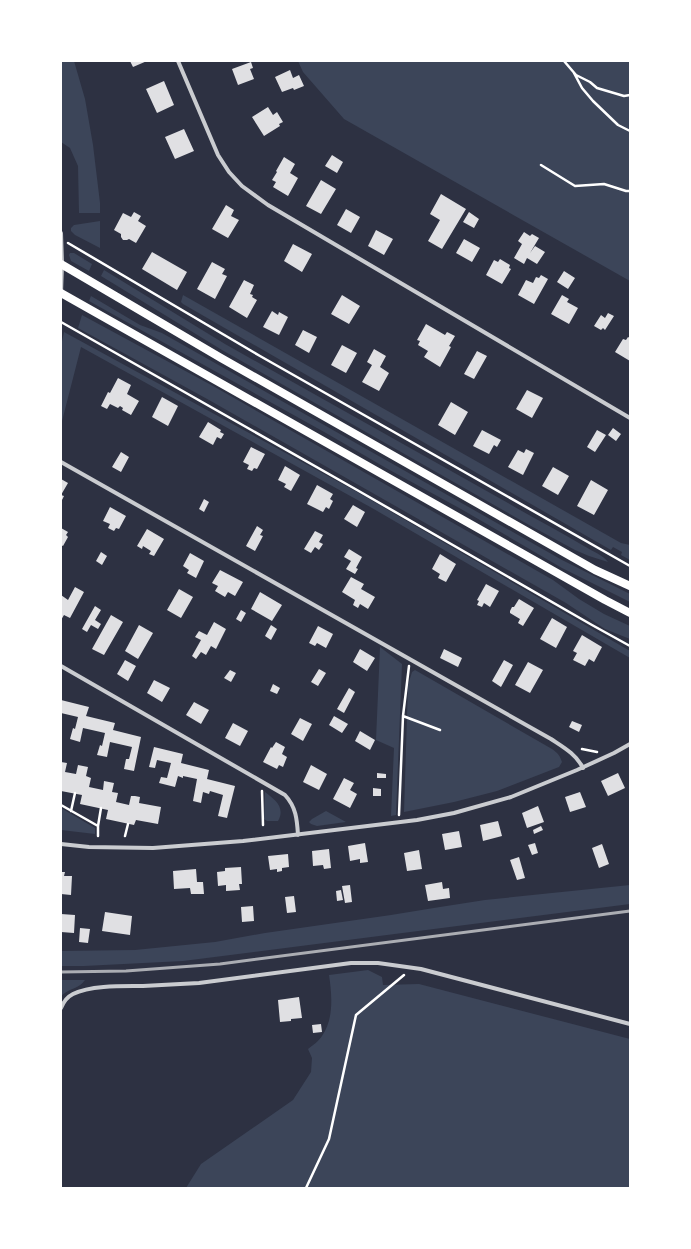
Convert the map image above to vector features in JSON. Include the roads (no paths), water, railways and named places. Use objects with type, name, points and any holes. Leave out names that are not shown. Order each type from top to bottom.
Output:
[{"type":"main road","points":[[62,264],[221,358],[595,570],[630,586]]},
{"type":"main road","points":[[61,293],[630,613]]},
{"type":"street","points":[[178,61],[218,155],[229,172],[242,186],[268,205],[630,418]]},
{"type":"street","points":[[61,233],[61,293]]},
{"type":"street","points":[[61,462],[551,738],[573,754],[579,760],[583,768]]},
{"type":"street","points":[[61,666],[285,795],[292,804],[297,816],[298,835]]},
{"type":"street","points":[[61,844],[89,847],[153,848],[199,845],[298,835],[417,820],[454,813],[511,797],[583,768],[630,744]]},
{"type":"street","points":[[61,1008],[72,994],[94,988],[198,983],[351,963],[378,963],[421,969],[630,1024]]},
{"type":"railway","points":[[61,972],[126,971],[220,964],[630,911]]}]
